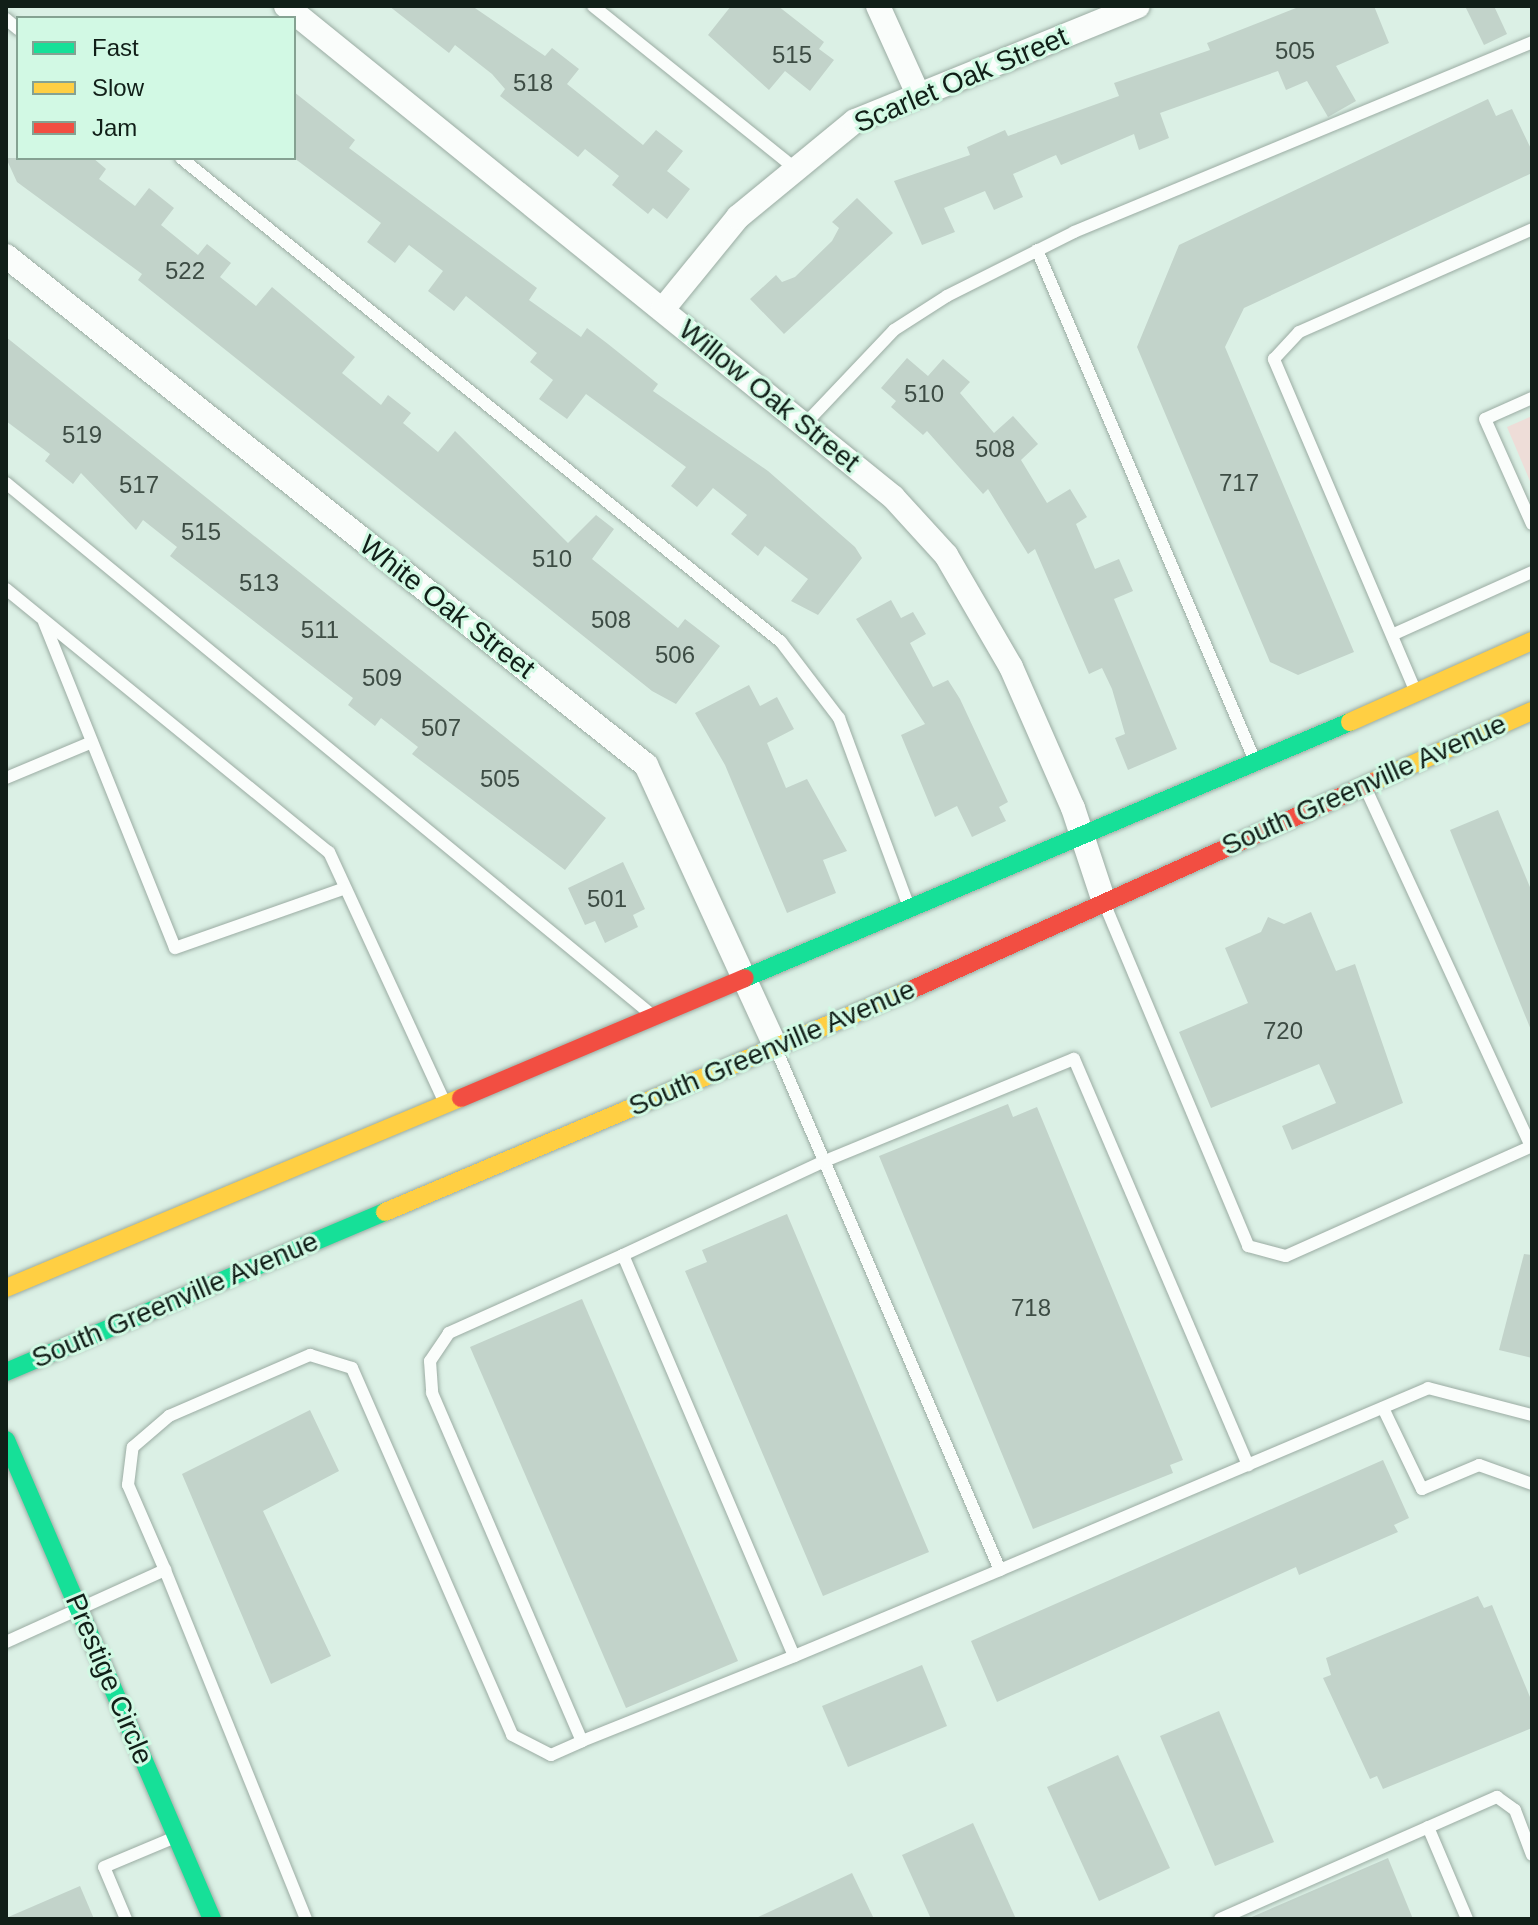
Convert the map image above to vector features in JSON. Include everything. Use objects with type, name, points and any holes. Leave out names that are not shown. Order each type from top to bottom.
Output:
[{"type":"main road","points":[[6,1288],[655,1018],[742,974],[1081,832],[1256,764],[1532,641]]},
{"type":"main road","name":"South Greenville Avenue","points":[[6,1372],[775,1046],[1532,711]]},
{"type":"main road","name":"Prestige Circle","points":[[6,1440],[212,1919]]},
{"type":"street","name":"Willow Oak Street","points":[[286,6],[893,497],[946,555],[1011,667],[1081,832],[1104,902]]},
{"type":"street","points":[[878,6],[917,92]]},
{"type":"street","name":"Scarlet Oak Street","points":[[663,309],[738,217],[793,167],[855,121],[917,92],[1138,6]]},
{"type":"street","name":"White Oak Street","points":[[6,256],[646,765],[775,1046]]},
{"type":"lane","points":[[593,6],[793,167]]},
{"type":"lane","points":[[804,425],[894,330],[1037,250],[1532,42]]},
{"type":"lane","points":[[183,160],[781,642],[839,718],[908,905]]},
{"type":"lane","points":[[1416,693],[1394,634],[1274,359],[1299,332],[1532,229]]},
{"type":"lane","points":[[1037,250],[1256,764]]},
{"type":"lane","points":[[1532,398],[1485,419],[1532,524]]},
{"type":"lane","points":[[6,483],[655,1018]]},
{"type":"lane","points":[[1394,634],[1532,572]]},
{"type":"lane","points":[[6,589],[329,852],[446,1103]]},
{"type":"lane","points":[[43,619],[175,948],[345,888]]},
{"type":"lane","points":[[6,778],[92,742]]},
{"type":"lane","points":[[1104,902],[1248,1246],[1286,1256],[1532,1146],[1363,784]]},
{"type":"lane","points":[[775,1046],[1000,1570]]},
{"type":"lane","points":[[582,1741],[432,1393],[430,1361],[449,1333],[825,1161],[1074,1059],[1248,1465]]},
{"type":"lane","points":[[623,1255],[794,1656]]},
{"type":"lane","points":[[306,1919],[128,1485],[133,1447],[169,1416],[310,1355],[352,1368],[512,1735],[551,1755],[1000,1570],[1428,1388],[1532,1415]]},
{"type":"lane","points":[[1383,1408],[1422,1489],[1479,1465],[1532,1484]]},
{"type":"lane","points":[[6,1642],[165,1570]]},
{"type":"lane","points":[[1220,1919],[1497,1797],[1515,1810],[1532,1855]]},
{"type":"lane","points":[[1428,1827],[1467,1919]]},
{"type":"lane","points":[[126,1919],[104,1867],[176,1837]]},
{"type":"shaded area","points":[[1532,416],[1532,486],[1507,427]]},
{"type":"building","points":[[389,6],[472,6],[545,56],[552,48],[579,69],[567,84],[643,145],[656,130],[683,151],[667,171],[690,189],[667,219],[653,208],[648,214],[612,185],[619,176],[585,149],[578,157],[500,96],[505,89],[492,74],[455,45],[449,53]]},
{"type":"building","points":[[731,6],[778,6],[824,42],[819,49],[834,60],[810,91],[785,71],[769,90],[708,35]]},
{"type":"building","points":[[1301,6],[1374,6],[1389,43],[1336,66],[1356,101],[1328,117],[1307,81],[1286,90],[1278,71],[1160,113],[1169,138],[1139,150],[1134,134],[1061,165],[1056,155],[1013,174],[1023,197],[994,210],[985,191],[944,208],[955,232],[922,245],[894,181],[970,155],[967,147],[1005,130],[1008,136],[1119,96],[1114,83],[1210,50],[1207,43]]},
{"type":"building","points":[[1465,6],[1494,6],[1507,34],[1484,45]]},
{"type":"building","points":[[296,94],[355,140],[349,148],[537,288],[529,300],[581,337],[587,328],[658,384],[653,391],[768,471],[855,547],[862,558],[818,615],[791,601],[808,579],[765,546],[758,556],[731,534],[747,515],[713,488],[697,507],[671,486],[686,467],[586,394],[567,419],[539,399],[553,380],[530,362],[537,353],[466,296],[454,311],[428,291],[443,271],[409,245],[395,263],[367,242],[381,223],[296,159]]},
{"type":"building","points":[[1488,99],[1496,116],[1512,109],[1532,151],[1532,173],[1244,308],[1225,347],[1354,652],[1298,675],[1270,662],[1137,347],[1179,245]]},
{"type":"building","points":[[6,158],[95,160],[106,169],[99,179],[135,206],[149,188],[174,208],[161,225],[198,255],[207,244],[231,263],[220,277],[256,306],[272,287],[355,357],[342,373],[381,405],[388,395],[411,413],[403,423],[438,452],[455,431],[568,543],[596,515],[614,529],[592,559],[678,628],[685,619],[720,646],[676,704],[652,691],[138,280],[142,274],[17,182]]},
{"type":"building","points":[[857,198],[893,233],[784,334],[750,299],[776,275],[782,282],[795,277],[832,241],[839,228],[832,222]]},
{"type":"building","points":[[6,337],[606,818],[565,870],[412,754],[418,747],[381,718],[375,726],[348,705],[353,698],[170,556],[177,547],[143,520],[136,530],[81,473],[73,484],[45,461],[50,454],[6,421]]},
{"type":"building","points":[[907,358],[928,376],[943,359],[970,382],[960,393],[994,433],[1013,416],[1038,444],[1021,460],[1047,503],[1070,489],[1087,517],[1076,524],[1095,569],[1119,559],[1133,591],[1114,599],[1177,749],[1128,770],[1115,738],[1125,734],[1112,689],[1102,668],[1089,674],[1035,549],[1028,554],[988,489],[983,494],[927,431],[923,435],[891,407],[896,401],[881,388]]},
{"type":"building","points":[[891,600],[901,618],[913,612],[926,634],[910,643],[933,687],[948,680],[960,699],[1008,802],[999,807],[1006,821],[972,837],[957,806],[935,817],[901,735],[925,724],[856,619]]},
{"type":"building","points":[[749,685],[760,706],[777,697],[794,729],[767,743],[786,788],[807,779],[847,851],[823,860],[836,893],[787,913],[725,765],[695,713]]},
{"type":"building","points":[[1498,810],[1532,892],[1531,1030],[1450,830]]},
{"type":"building","points":[[623,862],[645,909],[633,915],[638,927],[605,943],[595,921],[585,925],[568,888]]},
{"type":"building","points":[[1311,912],[1336,971],[1355,964],[1403,1103],[1292,1150],[1282,1126],[1336,1103],[1319,1064],[1211,1108],[1179,1032],[1248,1003],[1225,948],[1261,932],[1268,917],[1284,924]]},
{"type":"building","points":[[1008,1104],[1013,1117],[1037,1107],[1183,1460],[1170,1465],[1173,1473],[1033,1529],[879,1156]]},
{"type":"building","points":[[787,1214],[929,1552],[823,1596],[685,1271],[707,1262],[702,1250]]},
{"type":"building","points":[[1524,1254],[1532,1255],[1532,1358],[1499,1350]]},
{"type":"building","points":[[582,1299],[738,1661],[626,1708],[470,1347]]},
{"type":"building","points":[[310,1410],[339,1471],[263,1511],[331,1656],[271,1684],[182,1474]]},
{"type":"building","points":[[1383,1460],[1409,1518],[1394,1525],[1398,1532],[1299,1575],[1296,1567],[997,1702],[971,1641]]},
{"type":"building","points":[[1478,1596],[1484,1608],[1492,1605],[1532,1702],[1532,1728],[1383,1789],[1377,1776],[1370,1779],[1323,1678],[1331,1675],[1326,1658]]},
{"type":"building","points":[[922,1665],[947,1726],[848,1767],[822,1706]]},
{"type":"building","points":[[1219,1711],[1274,1842],[1215,1866],[1160,1736]]},
{"type":"building","points":[[1118,1755],[1170,1868],[1099,1901],[1047,1787]]},
{"type":"building","points":[[973,1823],[1016,1919],[931,1919],[902,1855]]},
{"type":"building","points":[[1388,1858],[1413,1919],[1247,1919]]},
{"type":"building","points":[[852,1873],[874,1919],[754,1919]]},
{"type":"building","points":[[80,1886],[94,1919],[6,1919],[6,1918]]},
{"type":"traffic: fast","points":[[745,978],[1350,722]]},
{"type":"traffic: fast","points":[[6,1372],[385,1212]]},
{"type":"traffic: fast","points":[[6,1440],[212,1919]]},
{"type":"traffic: slow","points":[[1350,722],[1532,641]]},
{"type":"traffic: slow","points":[[1373,782],[1532,711]]},
{"type":"traffic: slow","points":[[385,1212],[913,989]]},
{"type":"traffic: slow","points":[[6,1288],[461,1098]]},
{"type":"traffic: jam","points":[[913,989],[1373,782]]},
{"type":"traffic: jam","points":[[461,1098],[745,978]]}]
